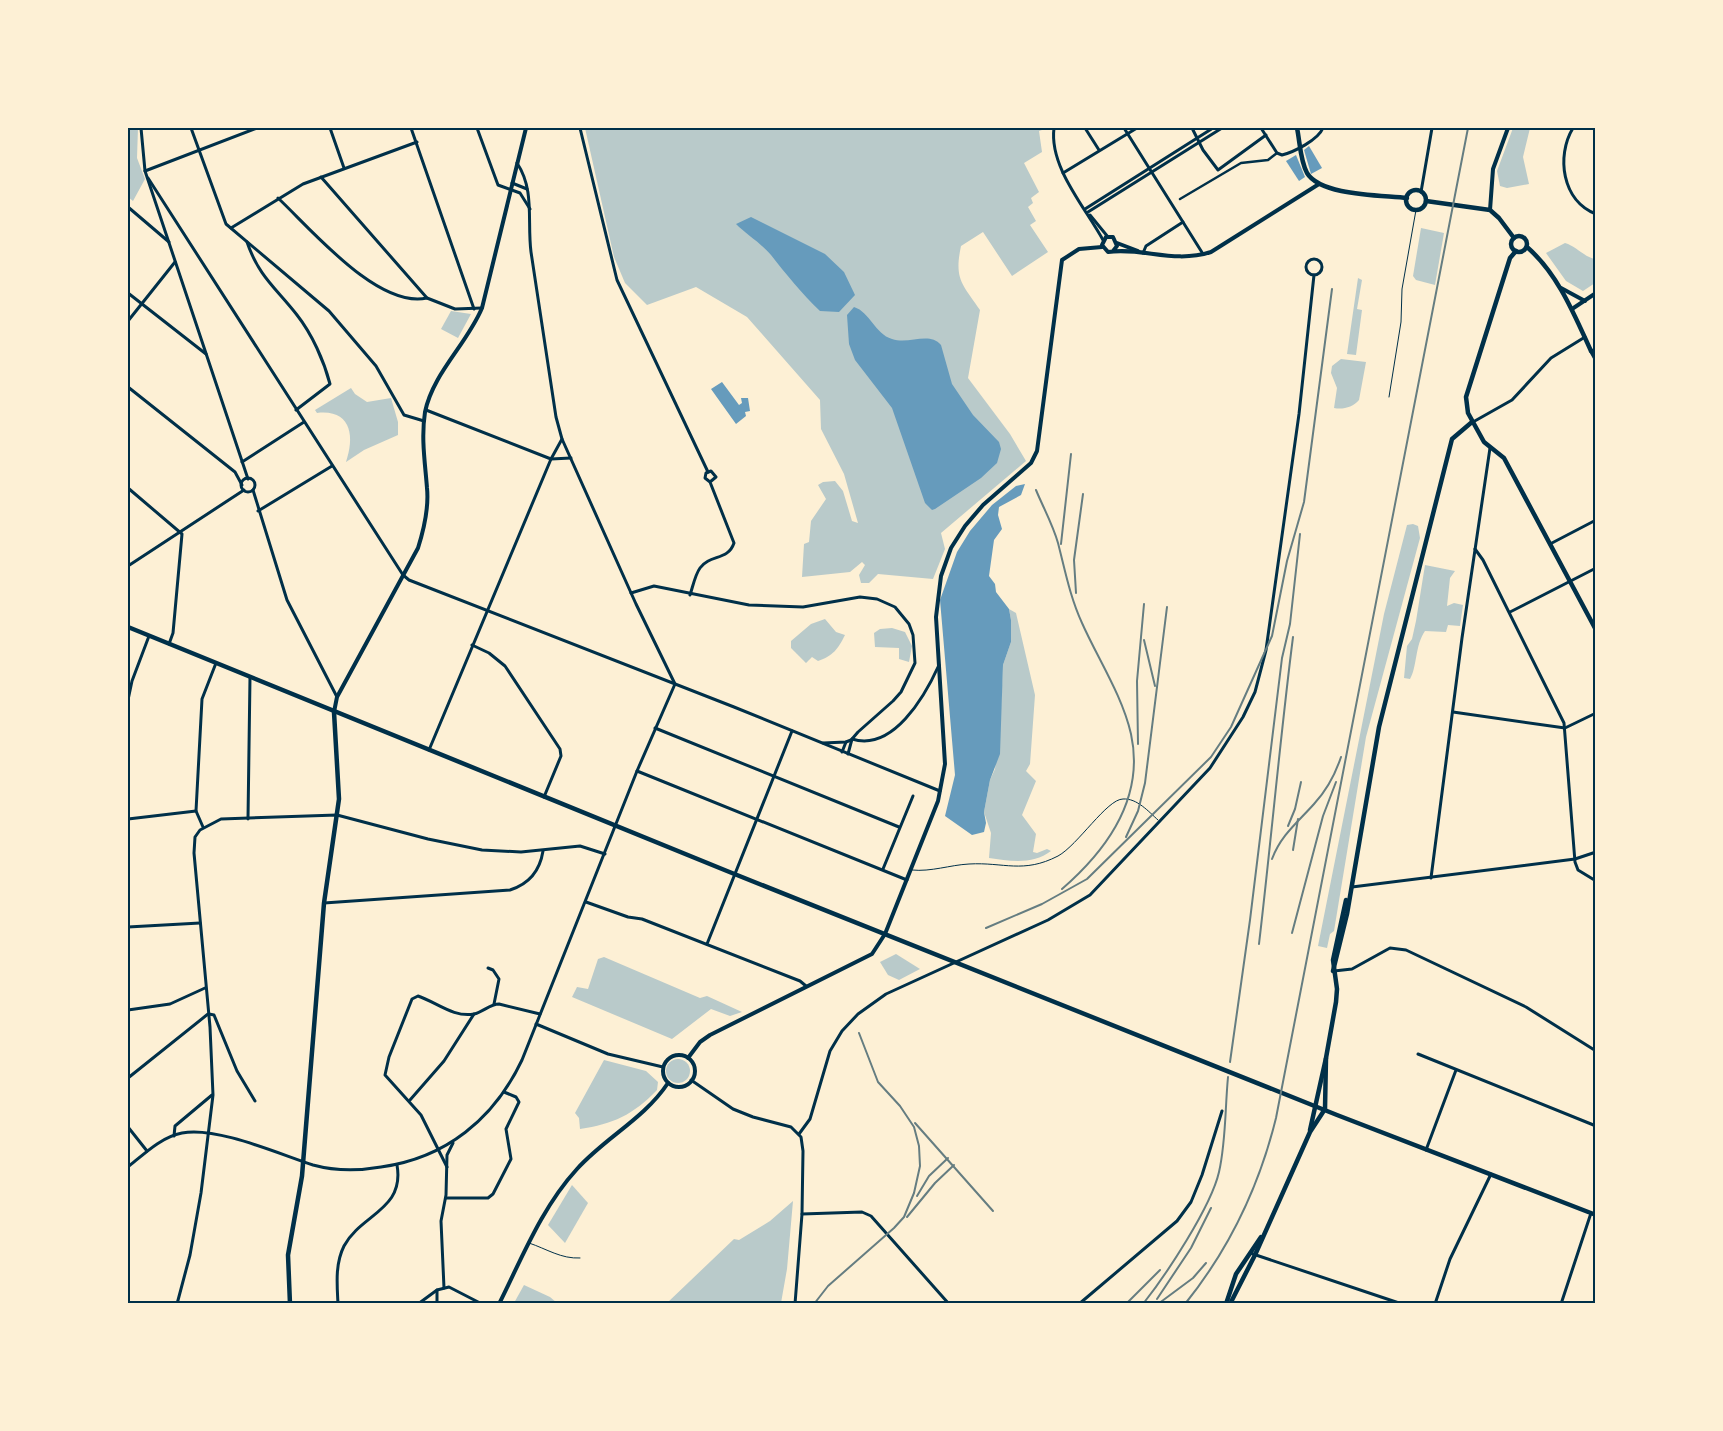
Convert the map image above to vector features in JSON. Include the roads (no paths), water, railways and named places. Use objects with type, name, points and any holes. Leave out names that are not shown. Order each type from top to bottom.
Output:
[{"type":"main road","points":[[1297,128],[1300,147],[1308,173],[1319,184],[1340,190],[1407,198]]},
{"type":"main road","points":[[1428,202],[1421,209],[1416,210],[1408,206],[1407,198],[1412,191],[1421,192],[1428,202],[1473,206],[1490,210],[1499,218],[1514,238]]},
{"type":"main road","points":[[1514,238],[1524,238],[1527,247],[1536,255],[1560,287],[1593,351]]},
{"type":"main road","points":[[1514,238],[1511,245],[1516,251],[1521,252],[1527,247]]},
{"type":"main road","points":[[1516,251],[1510,258],[1468,387],[1466,404],[1472,422],[1490,448],[1504,458],[1596,630]]},
{"type":"main road","points":[[1310,1132],[1338,989],[1333,971],[1333,960],[1350,887],[1379,727],[1452,439],[1472,422]]},
{"type":"main road","points":[[128,627],[734,874],[1426,1150],[1593,1214]]},
{"type":"main road","points":[[290,1304],[288,1255],[304,1161],[324,903],[340,792],[334,712]]},
{"type":"main road","points":[[1228,1304],[1268,1226],[1310,1132],[1325,1109],[1326,1058]]},
{"type":"street","points":[[141,128],[145,170],[242,462],[248,479],[254,482],[253,490],[258,511],[292,611],[337,697]]},
{"type":"street","points":[[191,128],[223,215],[231,228],[328,311],[376,366],[404,415],[424,421]]},
{"type":"street","points":[[145,170],[199,148],[257,128]]},
{"type":"street","points":[[330,128],[344,168]]},
{"type":"street","points":[[412,128],[474,309]]},
{"type":"street","points":[[477,128],[496,182],[500,186],[511,189],[524,197],[530,210]]},
{"type":"street","points":[[334,712],[337,697],[418,548],[425,523],[427,488],[423,444],[426,410],[434,387],[473,328],[482,308],[526,128]]},
{"type":"street","points":[[580,128],[617,280],[708,472]]},
{"type":"street","points":[[1054,128],[1054,145],[1063,173],[1085,208],[1108,237]]},
{"type":"street","points":[[1085,128],[1099,150]]},
{"type":"street","points":[[1124,128],[1204,254]]},
{"type":"street","points":[[1063,173],[1137,128]]},
{"type":"street","points":[[1192,128],[1203,150],[1222,175]]},
{"type":"street","points":[[1085,208],[1213,128]]},
{"type":"street","points":[[1088,212],[1222,128]]},
{"type":"street","points":[[1261,128],[1277,153],[1282,155],[1291,153],[1321,132],[1323,128]]},
{"type":"street","points":[[1421,192],[1432,128]]},
{"type":"street","points":[[1490,210],[1493,169],[1508,128]]},
{"type":"street","points":[[1573,128],[1564,151],[1565,178],[1579,203],[1596,214]]},
{"type":"street","points":[[1218,170],[1266,135]]},
{"type":"street","points":[[231,228],[278,198],[321,177],[417,142]]},
{"type":"street","points":[[1180,199],[1240,164],[1268,160],[1277,153]]},
{"type":"street","points":[[517,163],[528,190],[530,252],[556,417],[562,440],[631,593],[675,684]]},
{"type":"street","points":[[321,177],[427,298]]},
{"type":"street","points":[[148,178],[332,466],[403,575],[409,580],[675,684],[940,791]]},
{"type":"street","points":[[512,183],[528,190]]},
{"type":"street","points":[[688,1058],[702,1040],[872,954],[885,934],[940,791],[945,746],[937,602],[941,576],[951,548],[974,514],[1031,462],[1037,452],[1062,260],[1079,249],[1102,247],[1106,251],[1176,257],[1204,254],[1224,245],[1319,184]]},
{"type":"street","points":[[278,198],[374,286],[410,300],[427,298],[454,308],[482,308]]},
{"type":"street","points":[[128,207],[169,242]]},
{"type":"street","points":[[1088,212],[1103,240],[1102,247]]},
{"type":"street","points":[[1143,253],[1146,246],[1183,222]]},
{"type":"street","points":[[1103,240],[1113,237],[1117,243],[1143,253]]},
{"type":"street","points":[[247,241],[253,258],[265,279],[299,316],[326,368],[330,384],[296,410]]},
{"type":"street","points":[[1113,251],[1117,243]]},
{"type":"street","points":[[1313,259],[1320,262],[1322,266],[1319,274],[1314,276],[1308,273],[1306,268],[1308,261],[1313,259]]},
{"type":"street","points":[[128,321],[175,262]]},
{"type":"street","points":[[799,1134],[810,1119],[830,1051],[842,1031],[858,1014],[877,1000],[899,988],[1022,932],[1090,895],[1160,823],[1226,746],[1251,700],[1263,665],[1299,414],[1314,276]]},
{"type":"street","points":[[1560,287],[1585,301]]},
{"type":"street","points":[[128,293],[206,354]]},
{"type":"street","points":[[1572,309],[1596,293]]},
{"type":"street","points":[[1472,422],[1512,400],[1551,358],[1585,337]]},
{"type":"street","points":[[1593,351],[1596,360]]},
{"type":"street","points":[[128,387],[235,472],[244,490]]},
{"type":"street","points":[[426,410],[551,458],[571,458]]},
{"type":"street","points":[[242,462],[304,422]]},
{"type":"street","points":[[429,750],[551,458],[562,440]]},
{"type":"street","points":[[1431,878],[1490,448]]},
{"type":"street","points":[[258,511],[332,466]]},
{"type":"street","points":[[708,472],[713,472],[716,476],[710,482]]},
{"type":"street","points":[[690,595],[700,568],[710,560],[724,557],[734,542],[710,482],[705,478],[708,472]]},
{"type":"street","points":[[242,485],[248,479]]},
{"type":"street","points":[[128,488],[180,531],[183,539],[173,634],[169,644]]},
{"type":"street","points":[[128,566],[244,490],[248,492],[253,490]]},
{"type":"street","points":[[1550,544],[1596,520]]},
{"type":"street","points":[[1475,549],[1510,612],[1563,718],[1575,859],[1578,870],[1596,881]]},
{"type":"street","points":[[1510,612],[1596,568]]},
{"type":"street","points":[[631,593],[654,586],[735,603],[778,607],[816,606],[867,597],[877,599],[894,607],[909,624],[913,635],[915,663],[907,682],[893,702],[865,724],[852,739],[846,742],[821,743]]},
{"type":"street","points":[[128,700],[134,674],[149,636]]},
{"type":"street","points":[[472,645],[489,652],[505,666],[560,749],[561,756],[544,797]]},
{"type":"street","points":[[203,827],[196,811],[202,699],[216,663]]},
{"type":"street","points":[[852,739],[860,742],[868,740],[902,722],[925,695],[939,665]]},
{"type":"street","points":[[248,819],[250,677]]},
{"type":"street","points":[[128,1167],[165,1139],[182,1133],[208,1133],[326,1168],[346,1170],[396,1165],[438,1150],[454,1141],[483,1118],[504,1092],[520,1065],[637,771],[675,684]]},
{"type":"street","points":[[1453,712],[1565,728],[1596,713]]},
{"type":"street","points":[[655,728],[899,827]]},
{"type":"street","points":[[707,944],[792,731]]},
{"type":"street","points":[[848,754],[852,739]]},
{"type":"street","points":[[842,752],[846,742]]},
{"type":"street","points":[[637,771],[906,880]]},
{"type":"street","points":[[883,870],[899,827],[914,796]]},
{"type":"street","points":[[128,819],[196,811]]},
{"type":"street","points":[[177,1304],[190,1256],[213,1095],[209,1014],[205,988],[194,843],[195,837],[203,827],[221,819],[337,815],[470,848],[502,851],[543,851],[580,846],[605,854]]},
{"type":"street","points":[[324,903],[510,890],[530,879],[539,866],[543,851]]},
{"type":"street","points":[[1350,887],[1575,859],[1596,852]]},
{"type":"street","points":[[586,902],[628,917],[642,919],[800,981],[806,986]]},
{"type":"street","points":[[128,927],[200,923]]},
{"type":"street","points":[[1333,971],[1352,969],[1374,955],[1390,948],[1406,950],[1526,1008],[1595,1050]]},
{"type":"street","points":[[488,968],[493,970],[499,979],[494,1004]]},
{"type":"street","points":[[128,1010],[170,1004],[205,988]]},
{"type":"street","points":[[447,1167],[422,1115],[385,1075],[389,1057],[412,999],[418,996],[450,1010],[474,1014]]},
{"type":"street","points":[[410,1100],[444,1061],[474,1014],[494,1004],[506,1004],[540,1014]]},
{"type":"street","points":[[128,1078],[209,1014]]},
{"type":"street","points":[[209,1014],[214,1015],[237,1071],[254,1101]]},
{"type":"street","points":[[536,1024],[608,1054],[663,1067]]},
{"type":"street","points":[[1418,1054],[1596,1126]]},
{"type":"street","points":[[673,1056],[688,1058],[694,1068],[691,1080],[680,1087],[668,1083],[664,1076],[663,1067],[673,1056]]},
{"type":"street","points":[[1426,1150],[1456,1070]]},
{"type":"street","points":[[691,1080],[733,1109],[753,1117],[791,1127],[799,1134],[803,1151],[802,1214],[795,1304]]},
{"type":"street","points":[[499,1304],[529,1242],[551,1204],[577,1169],[596,1150],[649,1109],[668,1083]]},
{"type":"street","points":[[446,1198],[488,1198],[498,1186],[511,1159],[506,1129],[519,1102],[516,1097],[504,1092]]},
{"type":"street","points":[[174,1136],[174,1126],[213,1095]]},
{"type":"street","points":[[1079,1304],[1177,1221],[1191,1202],[1202,1175],[1222,1111]]},
{"type":"street","points":[[128,1127],[148,1151]]},
{"type":"street","points":[[444,1288],[441,1221],[446,1198],[448,1155],[454,1141]]},
{"type":"street","points":[[338,1304],[337,1272],[342,1250],[355,1231],[391,1199],[397,1185],[396,1165]]},
{"type":"street","points":[[1435,1304],[1450,1259],[1491,1174]]},
{"type":"street","points":[[802,1214],[862,1212],[871,1216],[949,1304]]},
{"type":"street","points":[[1560,1304],[1593,1214]]},
{"type":"street","points":[[1253,1254],[1402,1304]]},
{"type":"street","points":[[418,1304],[437,1290],[449,1287],[482,1304]]},
{"type":"street","points":[[437,1290],[437,1304]]},
{"type":"lane","points":[[1389,397],[1401,322],[1402,289],[1416,210]]},
{"type":"lane","points":[[910,870],[968,864],[1018,868],[1037,864],[1071,848],[1110,805],[1122,799],[1135,801],[1160,823]]},
{"type":"lane","points":[[529,1242],[556,1255],[569,1259],[580,1258]]},
{"type":"water","points":[[1309,146],[1322,168],[1311,174],[1304,150]]},
{"type":"water","points":[[1296,155],[1305,177],[1299,181],[1286,161]]},
{"type":"water","points":[[751,217],[825,254],[844,272],[855,295],[839,312],[820,311],[767,251],[736,224]]},
{"type":"water","points":[[854,307],[864,313],[881,333],[892,339],[931,339],[941,345],[952,384],[973,415],[999,442],[1001,449],[997,463],[981,478],[935,509],[932,510],[925,503],[892,408],[855,360],[849,344],[847,315]]},
{"type":"water","points":[[722,382],[739,405],[742,403],[741,398],[748,398],[750,411],[745,412],[746,416],[736,424],[711,389]]},
{"type":"water","points":[[1025,484],[1021,495],[999,507],[998,515],[1002,529],[994,540],[989,576],[995,584],[996,592],[1009,609],[1011,642],[1003,665],[1000,754],[990,780],[984,812],[986,823],[984,832],[972,835],[945,816],[955,775],[940,600],[957,552],[970,531],[992,505],[1016,486]]},
{"type":"railway","points":[[1185,1304],[1216,1261],[1241,1216],[1261,1168],[1276,1118],[1468,128]]},
{"type":"railway","points":[[986,928],[1042,904],[1087,879],[1211,757],[1231,727],[1272,636],[1287,561],[1304,502],[1332,289]]},
{"type":"railway","points":[[1061,544],[1071,454]]},
{"type":"railway","points":[[1036,490],[1056,536],[1074,603],[1088,637],[1122,705],[1131,734],[1134,757],[1132,780],[1127,801],[1119,821],[1094,857],[1062,889]]},
{"type":"railway","points":[[1076,593],[1074,560],[1083,494]]},
{"type":"railway","points":[[1230,1062],[1250,920],[1282,658],[1290,624],[1300,534]]},
{"type":"railway","points":[[1138,744],[1137,681],[1144,604]]},
{"type":"railway","points":[[1126,837],[1138,811],[1145,783],[1167,607]]},
{"type":"railway","points":[[1259,944],[1293,637]]},
{"type":"railway","points":[[1144,640],[1155,686]]},
{"type":"railway","points":[[1272,859],[1285,836],[1327,788],[1341,757]]},
{"type":"railway","points":[[1288,826],[1295,809],[1301,782]]},
{"type":"railway","points":[[1292,933],[1323,816],[1336,782]]},
{"type":"railway","points":[[1293,850],[1298,819]]},
{"type":"railway","points":[[814,1304],[828,1286],[904,1217],[914,1193],[920,1166],[919,1146],[914,1127],[900,1106],[878,1082],[859,1033]]},
{"type":"railway","points":[[1143,1304],[1198,1222],[1214,1187],[1223,1149],[1228,1077]]},
{"type":"railway","points":[[915,1123],[993,1211]]},
{"type":"railway","points":[[917,1196],[929,1176],[948,1158]]},
{"type":"railway","points":[[907,1217],[935,1183],[954,1165]]},
{"type":"railway","points":[[1157,1299],[1191,1248],[1211,1208]]},
{"type":"railway","points":[[1158,1304],[1193,1278],[1206,1263]]},
{"type":"railway","points":[[1126,1304],[1160,1270]]}]
